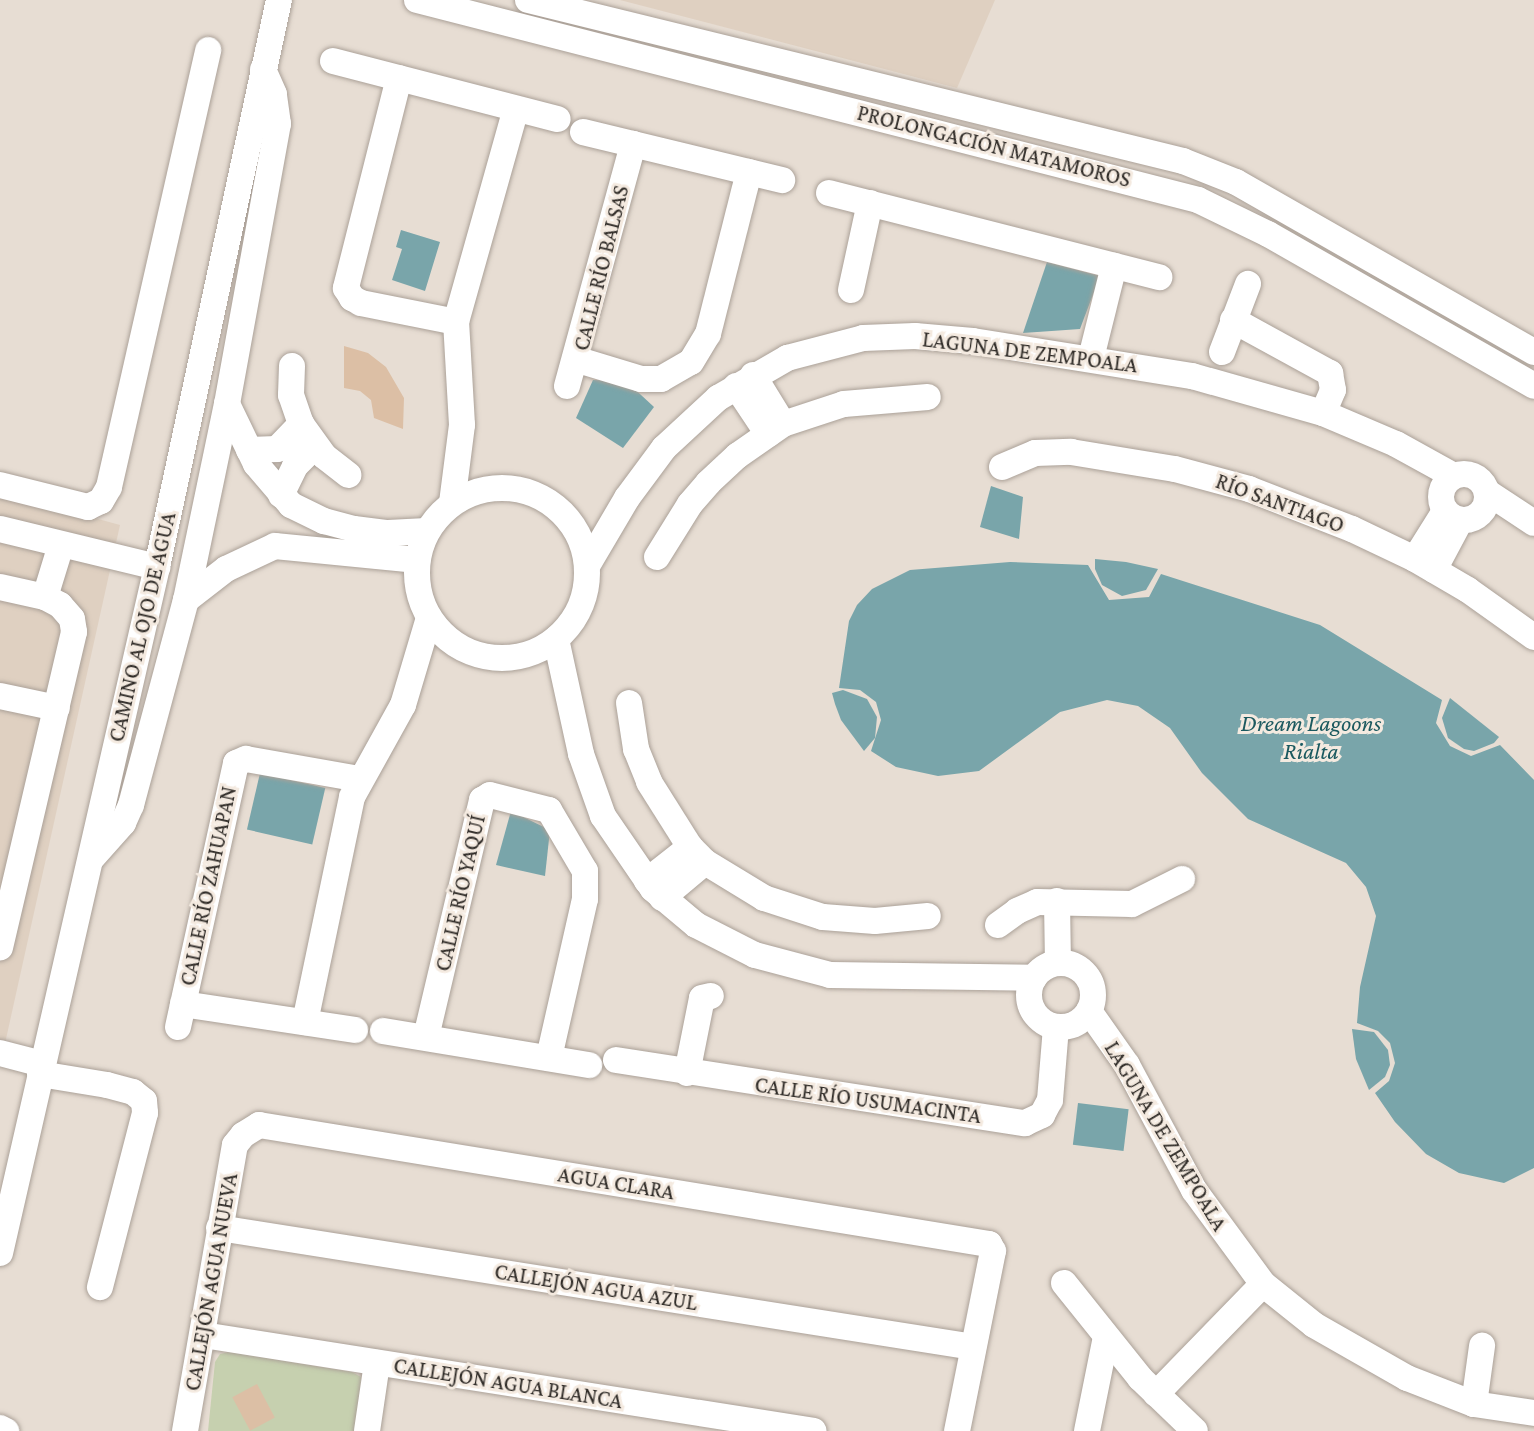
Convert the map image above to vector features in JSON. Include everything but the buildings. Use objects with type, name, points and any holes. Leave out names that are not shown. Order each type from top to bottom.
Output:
[{"type":"street","name":"CAMINO AL OJO DE AGUA","points":[[0,1253],[157,567],[279,0]]},
{"type":"street","name":"PROLONGACIÓN MATAMOROS","points":[[417,0],[1198,200],[1268,234],[1534,386]]},
{"type":"street","points":[[528,0],[1183,161],[1236,182],[1534,352]]},
{"type":"street","points":[[0,485],[88,507],[101,501],[109,487],[208,50]]},
{"type":"street","points":[[333,61],[558,119]]},
{"type":"street","points":[[90,861],[123,823],[131,805],[186,600],[227,404],[278,124],[274,94],[263,69]]},
{"type":"street","points":[[399,78],[346,288],[352,298],[361,303],[456,322]]},
{"type":"street","points":[[452,503],[462,425],[456,322],[516,109]]},
{"type":"street","points":[[583,132],[782,180]]},
{"type":"street","name":"CALLE RÍO BALSAS","points":[[633,144],[575,359],[641,379],[661,379],[691,362]]},
{"type":"street","points":[[749,172],[708,334],[691,362],[735,387],[775,429]]},
{"type":"street","points":[[829,193],[1159,277]]},
{"type":"street","points":[[851,290],[870,203]]},
{"type":"street","points":[[1091,358],[1114,266]]},
{"type":"street","points":[[1222,352],[1248,284]]},
{"type":"street","points":[[1233,320],[1330,373],[1334,384],[1323,413]]},
{"type":"street","name":"LAGUNA DE ZEMPOALA","points":[[587,566],[627,498],[664,448],[735,387],[787,358],[863,338],[944,338],[1091,358],[1192,376],[1323,413],[1396,444],[1454,476]]},
{"type":"street","points":[[567,386],[575,359]]},
{"type":"street","points":[[292,366],[291,395],[301,424],[315,446],[348,475]]},
{"type":"street","points":[[657,557],[690,504],[708,483],[775,429],[844,404],[928,397]]},
{"type":"street","points":[[227,404],[249,450],[286,500],[324,521],[354,529],[388,533],[427,531]]},
{"type":"street","points":[[249,450],[277,449],[301,424]]},
{"type":"street","points":[[275,546],[295,466],[315,446]]},
{"type":"street","name":"RÍO SANTIAGO","points":[[1002,467],[1035,453],[1071,452],[1175,469],[1298,507],[1424,565],[1534,637]]},
{"type":"street","points":[[1452,516],[1440,495],[1447,480],[1454,476],[1471,475],[1487,492],[1534,523]]},
{"type":"street","points":[[500,487],[525,491],[549,502],[568,519],[581,541],[587,566],[585,594],[574,619],[556,639],[530,654],[502,659],[474,654],[448,640],[429,618],[418,590],[417,560],[427,531],[452,503],[475,492],[500,487]]},
{"type":"street","points":[[1452,516],[1481,514],[1487,492]]},
{"type":"street","points":[[1424,565],[1452,516]]},
{"type":"street","points":[[0,529],[157,567]]},
{"type":"street","points":[[45,597],[61,545]]},
{"type":"street","points":[[186,600],[226,569],[275,546],[417,560]]},
{"type":"street","points":[[0,587],[45,597],[67,611],[74,632],[6,900],[0,947]]},
{"type":"street","points":[[305,1022],[352,797],[359,779],[403,705],[429,618]]},
{"type":"street","points":[[556,639],[581,754],[603,816],[655,889],[717,937],[794,968],[869,978],[965,974],[1034,978]]},
{"type":"street","points":[[0,696],[57,708]]},
{"type":"street","points":[[629,703],[636,749],[649,782],[698,855],[764,898],[823,917],[875,921],[928,916]]},
{"type":"street","name":"CALLE RÍO ZAHUAPAN","points":[[355,1030],[305,1022],[180,1016],[236,763],[246,759],[359,779]]},
{"type":"street","name":"CALLE RÍO YAQUÍ","points":[[426,1037],[483,797],[490,795],[549,810],[585,871],[587,884],[549,1058]]},
{"type":"street","points":[[564,834],[603,816]]},
{"type":"street","points":[[655,889],[698,855]]},
{"type":"street","points":[[998,925],[1027,905],[1057,901],[1105,906],[1132,904],[1182,879]]},
{"type":"street","points":[[1057,901],[1058,963]]},
{"type":"street","points":[[1058,963],[1078,967],[1091,982],[1093,1002],[1089,1011],[1075,1024],[1056,1027],[1040,1019],[1030,1004],[1034,978],[1040,970],[1058,963]]},
{"type":"street","points":[[616,1060],[687,1073],[702,998],[711,996]]},
{"type":"street","name":"LAGUNA DE ZEMPOALA","points":[[1089,1011],[1127,1065],[1194,1190],[1263,1284],[1314,1325],[1361,1355],[1407,1378],[1474,1404],[1534,1413]]},
{"type":"street","name":"CALLE RÍO USUMACINTA","points":[[687,1073],[1029,1122],[1042,1115],[1050,1100],[1056,1027]]},
{"type":"street","points":[[383,1031],[589,1065]]},
{"type":"street","points":[[0,1053],[41,1069],[133,1092],[144,1101],[145,1113],[100,1287]]},
{"type":"street","name":"AGUA CLARA","points":[[243,1135],[259,1125],[991,1246],[993,1251],[973,1347]]},
{"type":"street","name":"CALLEJÓN AGUA NUEVA","points":[[185,1431],[235,1145],[243,1135]]},
{"type":"street","name":"CALLEJÓN AGUA AZUL","points":[[219,1228],[973,1347]]},
{"type":"street","points":[[1064,1283],[1156,1394],[1195,1431]]},
{"type":"street","points":[[1156,1394],[1263,1284]]},
{"type":"street","name":"CALLEJÓN AGUA BLANCA","points":[[203,1335],[814,1431]]},
{"type":"street","points":[[1087,1431],[1106,1337]]},
{"type":"street","points":[[1474,1404],[1482,1346]]},
{"type":"street","points":[[957,1431],[973,1347]]},
{"type":"street","points":[[367,1431],[377,1363]]},
{"type":"street","points":[[0,1428],[6,1431]]},
{"type":"shaded area","points":[[620,0],[995,0],[957,88]]},
{"type":"shaded area","points":[[0,492],[120,525],[0,1066]]},
{"type":"green space","points":[[229,1352],[352,1372],[361,1377],[356,1431],[208,1431],[215,1362],[220,1354]]},
{"type":"water","points":[[401,230],[440,242],[425,291],[392,280],[402,249],[396,247]]},
{"type":"water","points":[[1047,262],[1100,276],[1080,329],[1023,333]]},
{"type":"water","points":[[593,380],[626,381],[654,407],[623,448],[576,418]]},
{"type":"water","points":[[991,486],[1023,497],[1019,539],[980,527]]},
{"type":"water","points":[[1095,559],[1158,569],[1146,590],[1122,596],[1102,585],[1095,569]]},
{"type":"water","name":"Dream Lagoons Rialta","points":[[1010,562],[1088,565],[1109,600],[1149,597],[1161,574],[1320,625],[1442,700],[1436,723],[1450,746],[1471,756],[1500,745],[1534,780],[1534,1168],[1504,1183],[1459,1173],[1426,1154],[1395,1122],[1375,1093],[1389,1081],[1395,1063],[1390,1043],[1378,1031],[1357,1023],[1360,987],[1376,916],[1366,887],[1346,863],[1248,819],[1202,773],[1170,728],[1138,706],[1107,700],[1060,712],[979,771],[938,776],[896,767],[871,751],[881,720],[876,702],[860,690],[839,688],[849,621],[857,605],[872,589],[910,570]]},
{"type":"water","points":[[843,690],[867,699],[877,717],[875,738],[864,751],[841,720],[835,704],[832,693]]},
{"type":"water","points":[[1450,698],[1499,737],[1494,743],[1474,751],[1464,749],[1448,738],[1442,718]]},
{"type":"water","points":[[260,773],[325,788],[312,845],[247,830]]},
{"type":"water","points":[[511,811],[550,830],[545,876],[496,865]]},
{"type":"water","points":[[1352,1029],[1374,1032],[1388,1050],[1390,1065],[1385,1077],[1369,1090],[1356,1059]]},
{"type":"water","points":[[1078,1103],[1129,1109],[1124,1151],[1073,1145]]}]
